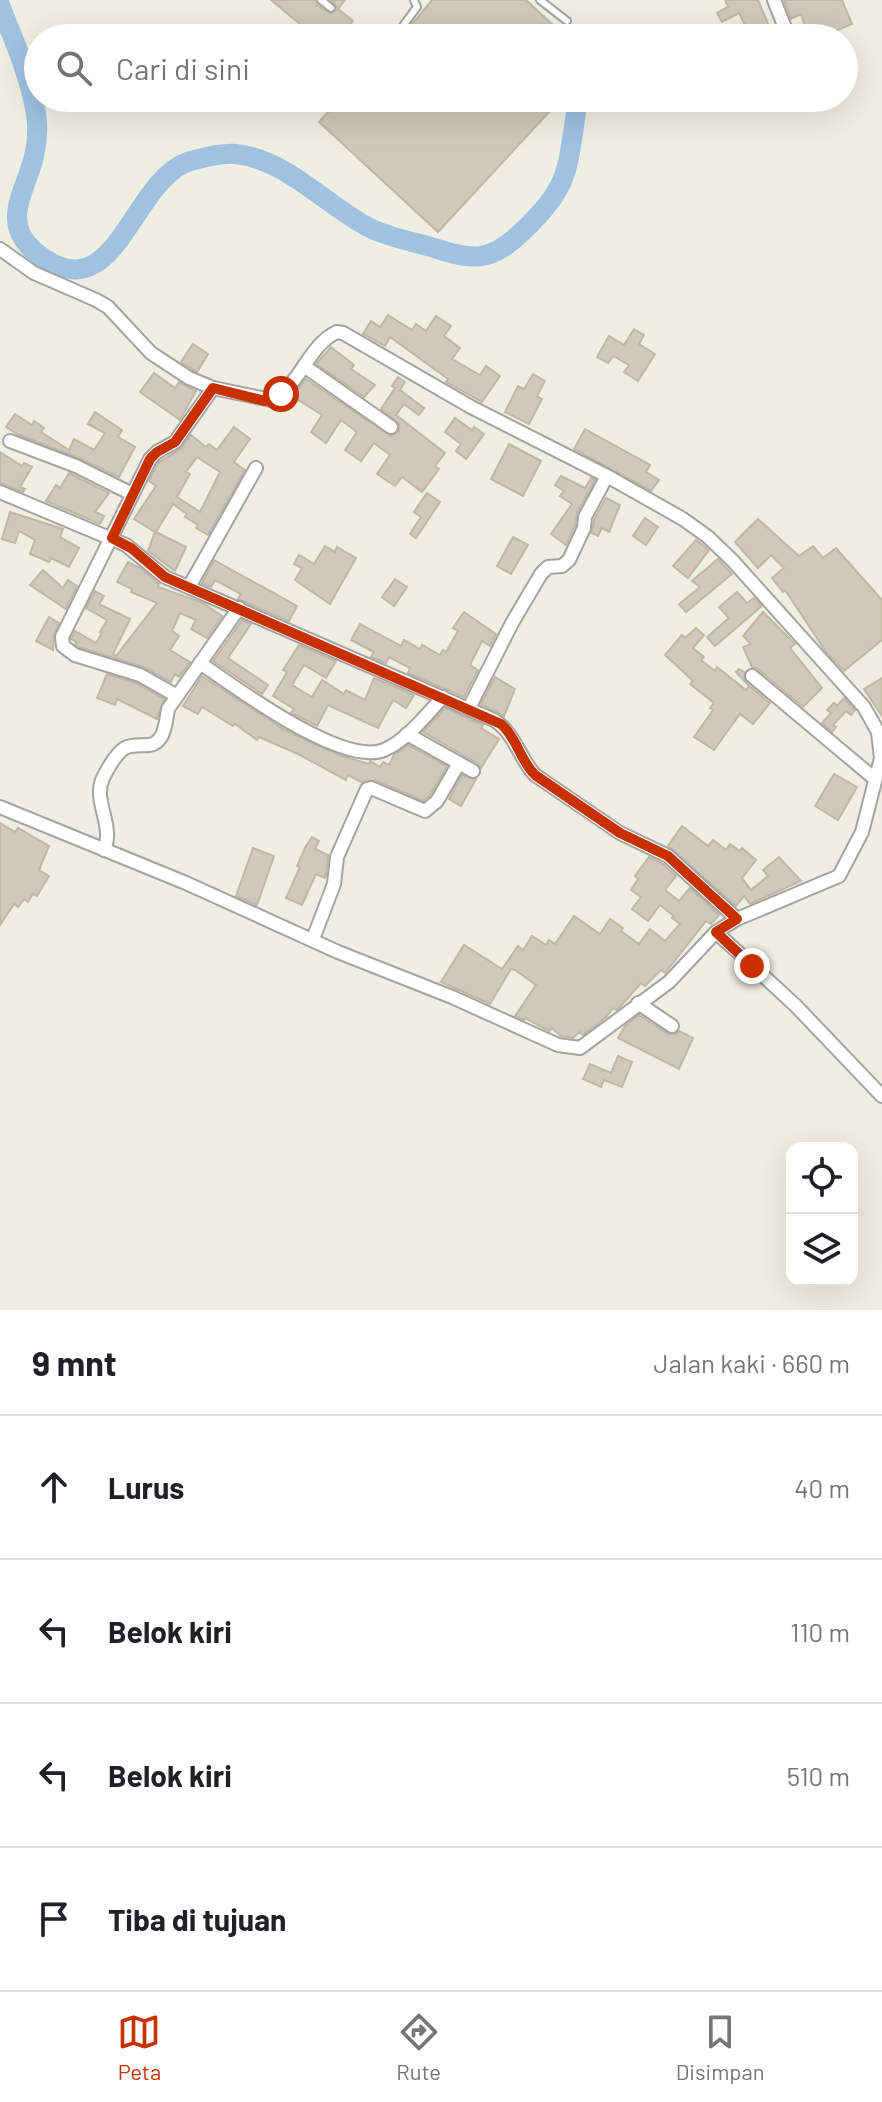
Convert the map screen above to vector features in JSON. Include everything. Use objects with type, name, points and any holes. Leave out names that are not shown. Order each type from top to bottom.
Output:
[{"type":"street","points":[[774,0],[783,24]]},
{"type":"street","points":[[0,249],[34,273],[108,307],[151,353],[189,378],[213,388],[271,400],[281,394],[332,334],[343,333],[471,407],[607,476],[683,519],[732,560],[864,707],[881,743],[872,802],[862,832],[839,876],[737,919],[716,932],[669,982],[585,1046],[565,1047],[452,997],[338,952],[186,883],[0,807]]},
{"type":"street","points":[[304,366],[391,427]]},
{"type":"street","points":[[177,696],[140,675],[75,655],[63,646],[65,630],[153,455],[175,442],[213,388]]},
{"type":"street","points":[[10,441],[76,466],[132,494]]},
{"type":"street","points":[[189,587],[256,468]]},
{"type":"street","points":[[469,708],[541,574],[548,567],[562,566],[569,560],[584,528],[585,517],[607,476]]},
{"type":"street","points":[[0,492],[112,538],[131,548],[159,573],[469,708],[507,729],[535,775],[620,833],[668,856],[737,919]]},
{"type":"street","points":[[104,850],[109,837],[100,790],[103,779],[124,748],[154,744],[158,740],[166,728],[168,709],[239,608]]},
{"type":"street","points":[[200,663],[295,725],[361,753],[382,751],[407,734],[443,697]]},
{"type":"street","points":[[752,676],[875,779]]},
{"type":"street","points":[[407,734],[473,771]]},
{"type":"street","points":[[313,939],[334,884],[337,857],[367,789],[425,811],[437,801],[459,763]]},
{"type":"street","points":[[716,932],[796,1006],[882,1096]]},
{"type":"street","points":[[638,1003],[672,1026]]},
{"type":"lane","points":[[321,0],[331,8]]},
{"type":"lane","points":[[403,24],[416,3],[424,0]]},
{"type":"lane","points":[[540,0],[567,21]]},
{"type":"building","points":[[271,0],[315,0],[317,5],[331,14],[337,8],[331,0],[345,0],[338,9],[353,21],[351,24],[300,24]]},
{"type":"building","points":[[432,0],[526,0],[552,24],[412,24]]},
{"type":"building","points":[[725,0],[758,0],[768,24],[744,24],[739,13],[722,22],[717,13],[728,7]]},
{"type":"building","points":[[784,0],[842,0],[852,24],[804,24],[801,14],[791,19]]},
{"type":"building","points":[[328,112],[549,112],[438,232],[319,122]]},
{"type":"building","points":[[388,315],[412,330],[416,324],[426,331],[436,316],[451,326],[444,336],[460,348],[452,359],[480,375],[486,366],[500,376],[482,402],[446,382],[448,379],[390,337],[385,346],[363,334],[371,321],[380,327]]},
{"type":"building","points":[[634,329],[644,335],[639,344],[655,354],[638,381],[624,372],[629,365],[613,356],[608,363],[597,357],[609,336],[624,345]]},
{"type":"building","points":[[193,344],[208,354],[197,372],[181,362]]},
{"type":"building","points":[[331,347],[354,365],[351,369],[375,385],[364,397],[316,364]]},
{"type":"building","points":[[154,373],[175,388],[179,382],[196,391],[180,420],[140,392]]},
{"type":"building","points":[[533,374],[545,381],[537,396],[542,399],[529,424],[505,412],[518,386],[524,389]]},
{"type":"building","points":[[398,377],[405,382],[400,390],[424,408],[419,415],[404,404],[396,415],[445,453],[435,466],[439,469],[422,492],[402,477],[395,486],[377,474],[390,455],[374,443],[361,461],[345,450],[357,432],[341,420],[326,443],[311,432],[322,415],[292,396],[306,379],[391,436],[399,431],[399,424],[381,409],[395,388],[392,386]]},
{"type":"building","points":[[95,412],[122,430],[118,437],[135,447],[119,477],[6,427],[15,414],[32,425],[34,421],[44,428],[41,432],[69,450],[74,439],[94,450],[105,433],[88,424]]},
{"type":"building","points":[[455,418],[484,434],[466,459],[456,451],[461,444],[445,432]]},
{"type":"building","points":[[234,427],[250,439],[234,462],[245,470],[208,535],[196,528],[198,525],[173,504],[156,532],[186,547],[175,571],[148,551],[155,532],[134,519],[156,486],[149,481],[157,464],[180,449],[191,435],[206,447],[209,444],[217,450]],"holes":[[[197,457],[220,472],[200,512],[177,497],[190,474],[186,472]]]},
{"type":"building","points":[[585,429],[650,465],[646,472],[659,480],[651,491],[574,449]]},
{"type":"building","points":[[509,444],[541,461],[523,496],[491,479]]},
{"type":"building","points":[[0,452],[22,466],[24,463],[32,467],[20,487],[25,489],[23,492],[0,483]]},
{"type":"building","points":[[69,473],[109,493],[95,512],[104,516],[100,524],[46,501],[56,485],[60,488]]},
{"type":"building","points":[[561,476],[585,488],[591,478],[595,480],[577,513],[566,545],[551,534],[572,504],[560,496],[564,491],[555,485]]},
{"type":"building","points":[[427,493],[440,502],[416,538],[410,534],[421,517],[414,512]]},
{"type":"building","points":[[606,498],[620,505],[609,532],[602,528],[598,536],[592,533],[594,520]]},
{"type":"building","points":[[10,512],[63,529],[60,537],[79,548],[69,567],[51,558],[49,562],[30,554],[35,540],[19,531],[15,543],[2,539]]},
{"type":"building","points":[[645,518],[658,527],[646,545],[633,536]]},
{"type":"building","points":[[758,519],[799,556],[813,546],[823,558],[836,548],[882,600],[882,640],[844,671],[826,652],[785,590],[783,592],[772,578],[784,568],[771,555],[758,568],[735,542]]},
{"type":"building","points":[[513,537],[528,545],[511,574],[497,566]]},
{"type":"building","points":[[696,540],[709,550],[688,578],[673,566]]},
{"type":"building","points":[[325,546],[335,552],[337,547],[356,558],[330,604],[295,580],[302,568],[294,564],[299,555],[314,564]]},
{"type":"building","points":[[718,559],[732,574],[686,612],[679,604],[700,587],[692,581]]},
{"type":"building","points":[[214,560],[297,606],[289,621],[238,599],[241,594],[215,580],[211,587],[202,583]]},
{"type":"building","points":[[128,562],[140,568],[159,584],[158,587],[203,603],[222,616],[207,638],[191,629],[196,620],[180,613],[172,631],[179,636],[170,650],[190,662],[179,677],[175,674],[171,682],[143,667],[79,647],[71,639],[75,631],[96,643],[102,633],[107,620],[86,608],[95,591],[104,596],[99,604],[130,619],[113,654],[116,656],[157,603],[117,582]]},
{"type":"building","points":[[43,570],[63,588],[68,580],[77,586],[66,609],[30,585]]},
{"type":"building","points":[[395,579],[407,587],[394,606],[382,597]]},
{"type":"building","points":[[737,592],[747,603],[754,598],[762,606],[715,646],[707,637],[729,618],[719,607]]},
{"type":"building","points":[[464,612],[496,634],[490,646],[482,641],[470,665],[478,670],[464,697],[408,673],[410,668],[389,657],[386,663],[371,657],[374,652],[351,640],[360,624],[401,646],[404,640],[440,655],[443,650],[446,652],[458,631],[453,628]]},
{"type":"building","points":[[763,612],[795,644],[790,648],[822,688],[803,707],[752,667],[743,647],[751,644],[743,636]]},
{"type":"building","points":[[49,617],[59,623],[54,634],[53,650],[36,641]]},
{"type":"building","points":[[242,620],[251,624],[228,658],[268,685],[262,694],[213,661]]},
{"type":"building","points":[[696,628],[704,635],[693,648],[704,657],[701,660],[715,671],[717,667],[746,690],[747,684],[770,703],[753,724],[740,714],[714,750],[694,737],[713,710],[710,708],[714,703],[690,684],[693,681],[665,655],[682,635],[685,638]]},
{"type":"building","points":[[299,645],[336,661],[326,678],[304,665],[292,685],[312,697],[322,680],[344,694],[346,690],[365,700],[374,678],[414,695],[406,708],[393,700],[378,728],[328,705],[317,726],[291,713],[294,709],[273,696],[287,672],[283,670]]},
{"type":"building","points":[[739,669],[744,672],[746,683],[736,672]]},
{"type":"building","points":[[107,674],[136,683],[164,699],[157,719],[117,699],[115,705],[97,698]]},
{"type":"building","points":[[202,676],[285,730],[339,755],[369,764],[370,761],[380,767],[383,762],[389,765],[394,755],[408,745],[447,766],[423,801],[375,780],[361,782],[348,775],[346,780],[298,754],[259,737],[257,740],[235,724],[233,726],[202,707],[198,714],[183,706]]},
{"type":"building","points":[[495,677],[515,689],[504,716],[481,704]]},
{"type":"building","points":[[882,678],[882,716],[864,689]]},
{"type":"building","points":[[844,698],[855,710],[851,715],[846,711],[833,725],[836,727],[832,732],[822,723],[831,713],[827,710],[834,703],[837,706]]},
{"type":"building","points":[[445,708],[483,725],[481,728],[499,739],[481,768],[423,732]]},
{"type":"building","points":[[834,774],[857,787],[838,820],[815,806]]},
{"type":"building","points":[[462,775],[476,779],[461,806],[449,799]]},
{"type":"building","points":[[0,823],[15,832],[18,828],[49,846],[39,870],[49,876],[37,896],[33,894],[28,902],[24,899],[18,907],[14,904],[0,925]]},
{"type":"building","points":[[682,826],[708,846],[713,840],[726,850],[730,844],[740,851],[742,848],[756,860],[742,878],[751,890],[768,876],[763,870],[779,857],[801,881],[750,904],[744,896],[736,906],[668,846]]},
{"type":"building","points":[[312,837],[319,841],[315,849],[328,855],[326,876],[316,874],[302,905],[286,898],[300,867],[297,866]]},
{"type":"building","points":[[253,848],[274,856],[257,905],[236,896]]},
{"type":"building","points":[[649,857],[676,876],[665,890],[679,901],[690,888],[719,915],[711,924],[706,921],[665,973],[661,970],[645,986],[641,983],[620,1007],[616,1010],[613,1008],[583,1035],[579,1032],[573,1038],[561,1036],[552,1028],[549,1031],[515,1016],[536,985],[515,970],[511,969],[490,1004],[441,982],[464,945],[502,969],[518,946],[523,950],[532,936],[546,945],[549,940],[555,944],[574,916],[600,934],[610,919],[639,944],[650,929],[665,941],[680,924],[672,918],[674,916],[660,905],[648,921],[632,909],[641,897],[631,890],[638,879],[635,876]]},
{"type":"building","points":[[639,1015],[668,1034],[679,1031],[693,1038],[679,1069],[618,1038],[625,1026]]},
{"type":"building","points":[[618,1056],[632,1062],[622,1087],[604,1080],[601,1087],[583,1079],[590,1064],[611,1073]]},
{"type":"waterway","points":[[0,5],[24,67]]},
{"type":"waterway","points":[[36,112],[35,151],[18,205],[19,228],[34,251],[62,267],[85,268],[105,256],[172,171],[194,160],[231,154],[271,164],[352,218],[383,234],[459,255],[491,254],[524,230],[558,189],[564,177],[576,113]]},
{"type":"route","points":[[281,394],[265,401],[213,388],[175,442],[150,459],[112,538],[131,548],[165,577],[501,724],[535,775],[620,833],[668,856],[706,889],[737,919],[716,932],[752,966]]}]
